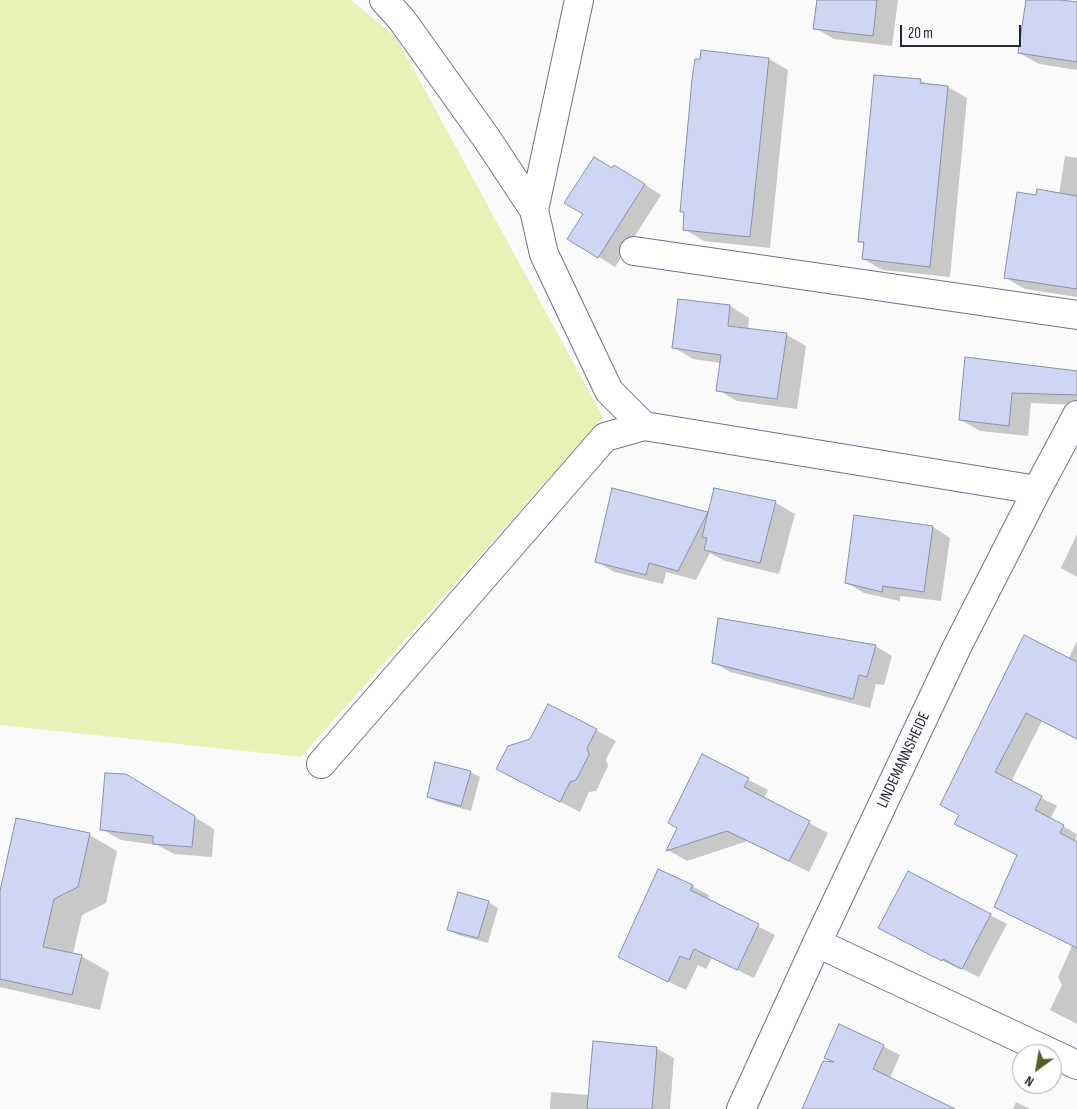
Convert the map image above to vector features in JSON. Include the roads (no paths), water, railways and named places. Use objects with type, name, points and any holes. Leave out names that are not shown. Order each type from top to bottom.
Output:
[{"type":"street","points":[[384,0],[425,51],[534,210],[544,254],[609,391],[644,426]]},
{"type":"street","points":[[534,210],[579,0]]},
{"type":"street","points":[[634,251],[1077,315]]},
{"type":"street","name":"LINDEMANNSHEIDE","points":[[741,1109],[816,943],[957,647],[1077,415]]},
{"type":"street","points":[[321,764],[605,437],[644,426],[1037,490]]},
{"type":"street","points":[[816,943],[1077,1065]]}]
